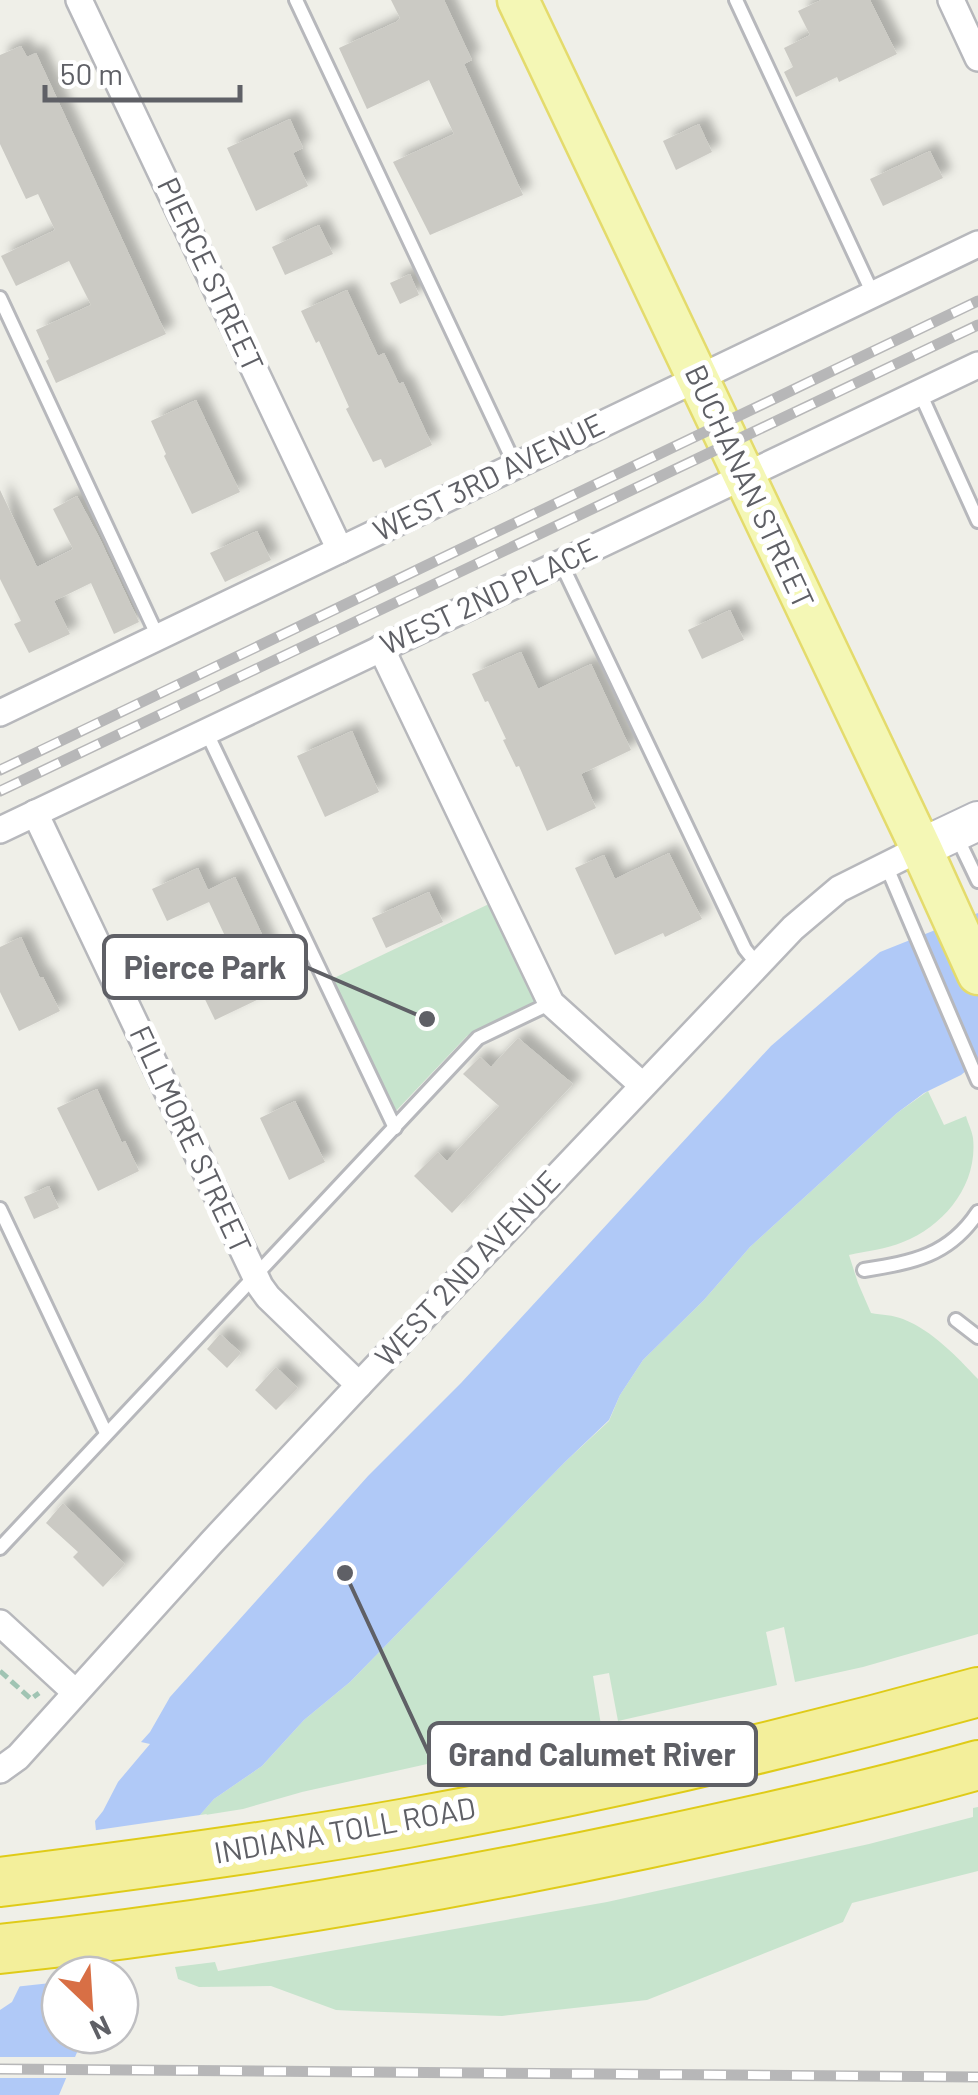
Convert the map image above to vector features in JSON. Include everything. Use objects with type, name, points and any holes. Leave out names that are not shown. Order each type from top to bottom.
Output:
[{"type":"highway","name":"INDIANA TOLL ROAD","points":[[0,1882],[226,1852],[408,1822],[635,1777],[978,1692]]},
{"type":"highway","points":[[0,1949],[410,1890],[740,1824],[978,1765]]},
{"type":"main road","name":"BUCHANAN STREET","points":[[518,0],[745,477],[934,857],[978,974]]},
{"type":"street","name":"PIERCE STREET","points":[[80,0],[340,550]]},
{"type":"street","points":[[950,0],[978,58]]},
{"type":"street","name":"WEST 3RD AVENUE","points":[[0,714],[978,244]]},
{"type":"street","name":"WEST 2ND PLACE","points":[[0,830],[978,365]]},
{"type":"street","points":[[381,648],[552,1003],[642,1086]]},
{"type":"street","name":"FILLMORE STREET","points":[[36,813],[254,1275],[268,1297],[359,1385]]},
{"type":"street","name":"WEST 2ND AVENUE","points":[[0,1770],[18,1758],[212,1542],[793,928],[839,889],[934,857]]},
{"type":"street","points":[[0,1623],[76,1692]]},
{"type":"lane","points":[[296,0],[515,465]]},
{"type":"lane","points":[[736,0],[873,294]]},
{"type":"lane","points":[[0,298],[158,637]]},
{"type":"lane","points":[[920,393],[978,520]]},
{"type":"lane","points":[[560,564],[745,949],[757,964]]},
{"type":"lane","points":[[206,732],[395,1128]]},
{"type":"lane","points":[[934,857],[978,881]]},
{"type":"lane","points":[[934,857],[978,1081]]},
{"type":"lane","points":[[0,1548],[478,1038],[552,1003]]},
{"type":"lane","points":[[0,1209],[106,1433]]},
{"type":"lane","points":[[864,1270],[907,1262],[939,1250],[968,1226],[978,1212]]},
{"type":"lane","points":[[956,1320],[978,1336]]},
{"type":"path","points":[[0,1671],[31,1700],[42,1690]]},
{"type":"green space","points":[[491,903],[537,1003],[467,1036],[395,1112],[332,979]]},
{"type":"green space","points":[[928,1091],[944,1125],[966,1116],[973,1138],[973,1155],[964,1187],[944,1214],[918,1235],[849,1255],[871,1313],[899,1318],[924,1330],[978,1379],[978,1634],[795,1682],[784,1627],[766,1632],[777,1685],[618,1721],[609,1673],[593,1676],[601,1725],[199,1816],[214,1799],[262,1766],[304,1720],[350,1682],[609,1421],[620,1395],[643,1360],[704,1300],[750,1247],[897,1113]]},
{"type":"green space","points":[[978,1807],[978,1871],[852,1903],[843,1922],[647,2000],[502,2016],[336,2010],[271,1986],[199,1987],[178,1979],[175,1967],[215,1962],[218,1971],[607,1902],[869,1844],[973,1817],[973,1808]]},
{"type":"water","points":[[978,913],[978,1061],[897,1113],[750,1247],[704,1300],[643,1360],[609,1420],[350,1682],[304,1720],[262,1766],[214,1799],[78,1955],[40,1955],[40,2055],[76,2055],[59,2095],[0,2095],[0,2010],[12,2002],[96,1831],[95,1821],[118,1782],[150,1744],[141,1742],[170,1697],[368,1476],[461,1383],[771,1046],[880,952]]},
{"type":"pier","points":[[207,1814],[126,1955],[40,1955],[40,1984],[14,1987],[90,1831]]},
{"type":"pier","points":[[0,2057],[81,2057],[72,2078],[0,2078]]},
{"type":"building","points":[[391,0],[444,0],[472,60],[464,64],[523,195],[430,235],[393,162],[454,134],[429,80],[367,109],[339,48],[396,22],[400,18]]},
{"type":"building","points":[[821,0],[870,0],[897,54],[839,82],[837,77],[796,97],[784,72],[793,67],[784,48],[810,35],[798,11]]},
{"type":"building","points":[[21,46],[27,57],[36,53],[166,334],[56,383],[36,330],[91,305],[69,261],[16,286],[1,256],[55,230],[38,194],[26,199],[0,144],[0,55]]},
{"type":"building","points":[[290,119],[303,148],[293,153],[308,186],[256,211],[227,148]]},
{"type":"building","points":[[699,124],[712,152],[676,170],[663,141]]},
{"type":"building","points":[[930,151],[943,178],[883,206],[870,179]]},
{"type":"building","points":[[319,225],[333,254],[285,275],[272,247]]},
{"type":"building","points":[[410,274],[419,295],[400,304],[390,283]]},
{"type":"building","points":[[347,290],[378,356],[384,353],[399,384],[403,382],[432,445],[385,468],[381,459],[373,462],[346,409],[349,407],[319,341],[316,343],[301,311]]},
{"type":"building","points":[[196,400],[240,492],[192,514],[151,421]]},
{"type":"building","points":[[0,490],[37,567],[73,549],[53,509],[77,496],[139,622],[114,634],[91,583],[54,601],[70,634],[29,653],[14,624],[21,621],[0,579]]},
{"type":"building","points":[[257,531],[271,560],[225,582],[210,553]]},
{"type":"building","points":[[730,610],[744,640],[702,659],[688,630]]},
{"type":"building","points":[[521,652],[538,689],[591,664],[631,750],[581,774],[596,808],[547,831],[472,674]]},
{"type":"building","points":[[352,731],[379,792],[325,817],[297,756]]},
{"type":"building","points":[[669,853],[702,919],[615,955],[575,868],[604,855],[615,879]]},
{"type":"building","points":[[198,868],[208,890],[235,877],[276,964],[249,977],[259,999],[215,1020],[200,989],[241,970],[209,902],[167,921],[152,889]]},
{"type":"building","points":[[429,892],[443,922],[386,948],[372,918]]},
{"type":"building","points":[[21,937],[60,1011],[19,1031],[0,992],[0,947]]},
{"type":"building","points":[[518,1038],[573,1084],[452,1213],[414,1176],[438,1152],[447,1161],[499,1106],[463,1074],[480,1057],[491,1067]]},
{"type":"building","points":[[97,1089],[139,1171],[98,1191],[57,1108]]},
{"type":"building","points":[[295,1101],[325,1162],[289,1180],[260,1118]]},
{"type":"building","points":[[49,1186],[59,1208],[34,1219],[24,1197]]},
{"type":"building","points":[[220,1334],[241,1353],[227,1368],[207,1349]]},
{"type":"building","points":[[276,1367],[298,1388],[276,1410],[255,1390]]},
{"type":"building","points":[[63,1503],[125,1564],[103,1587],[73,1557],[78,1552],[46,1523]]},
{"type":"railway","points":[[0,770],[978,301]]},
{"type":"railway","points":[[0,791],[978,325]]},
{"type":"railway","points":[[0,2069],[978,2077]]},
{"type":"place","name":"Pierce Park","points":[[427,1019]]},
{"type":"place","name":"Grand Calumet River","points":[[345,1573]]}]
